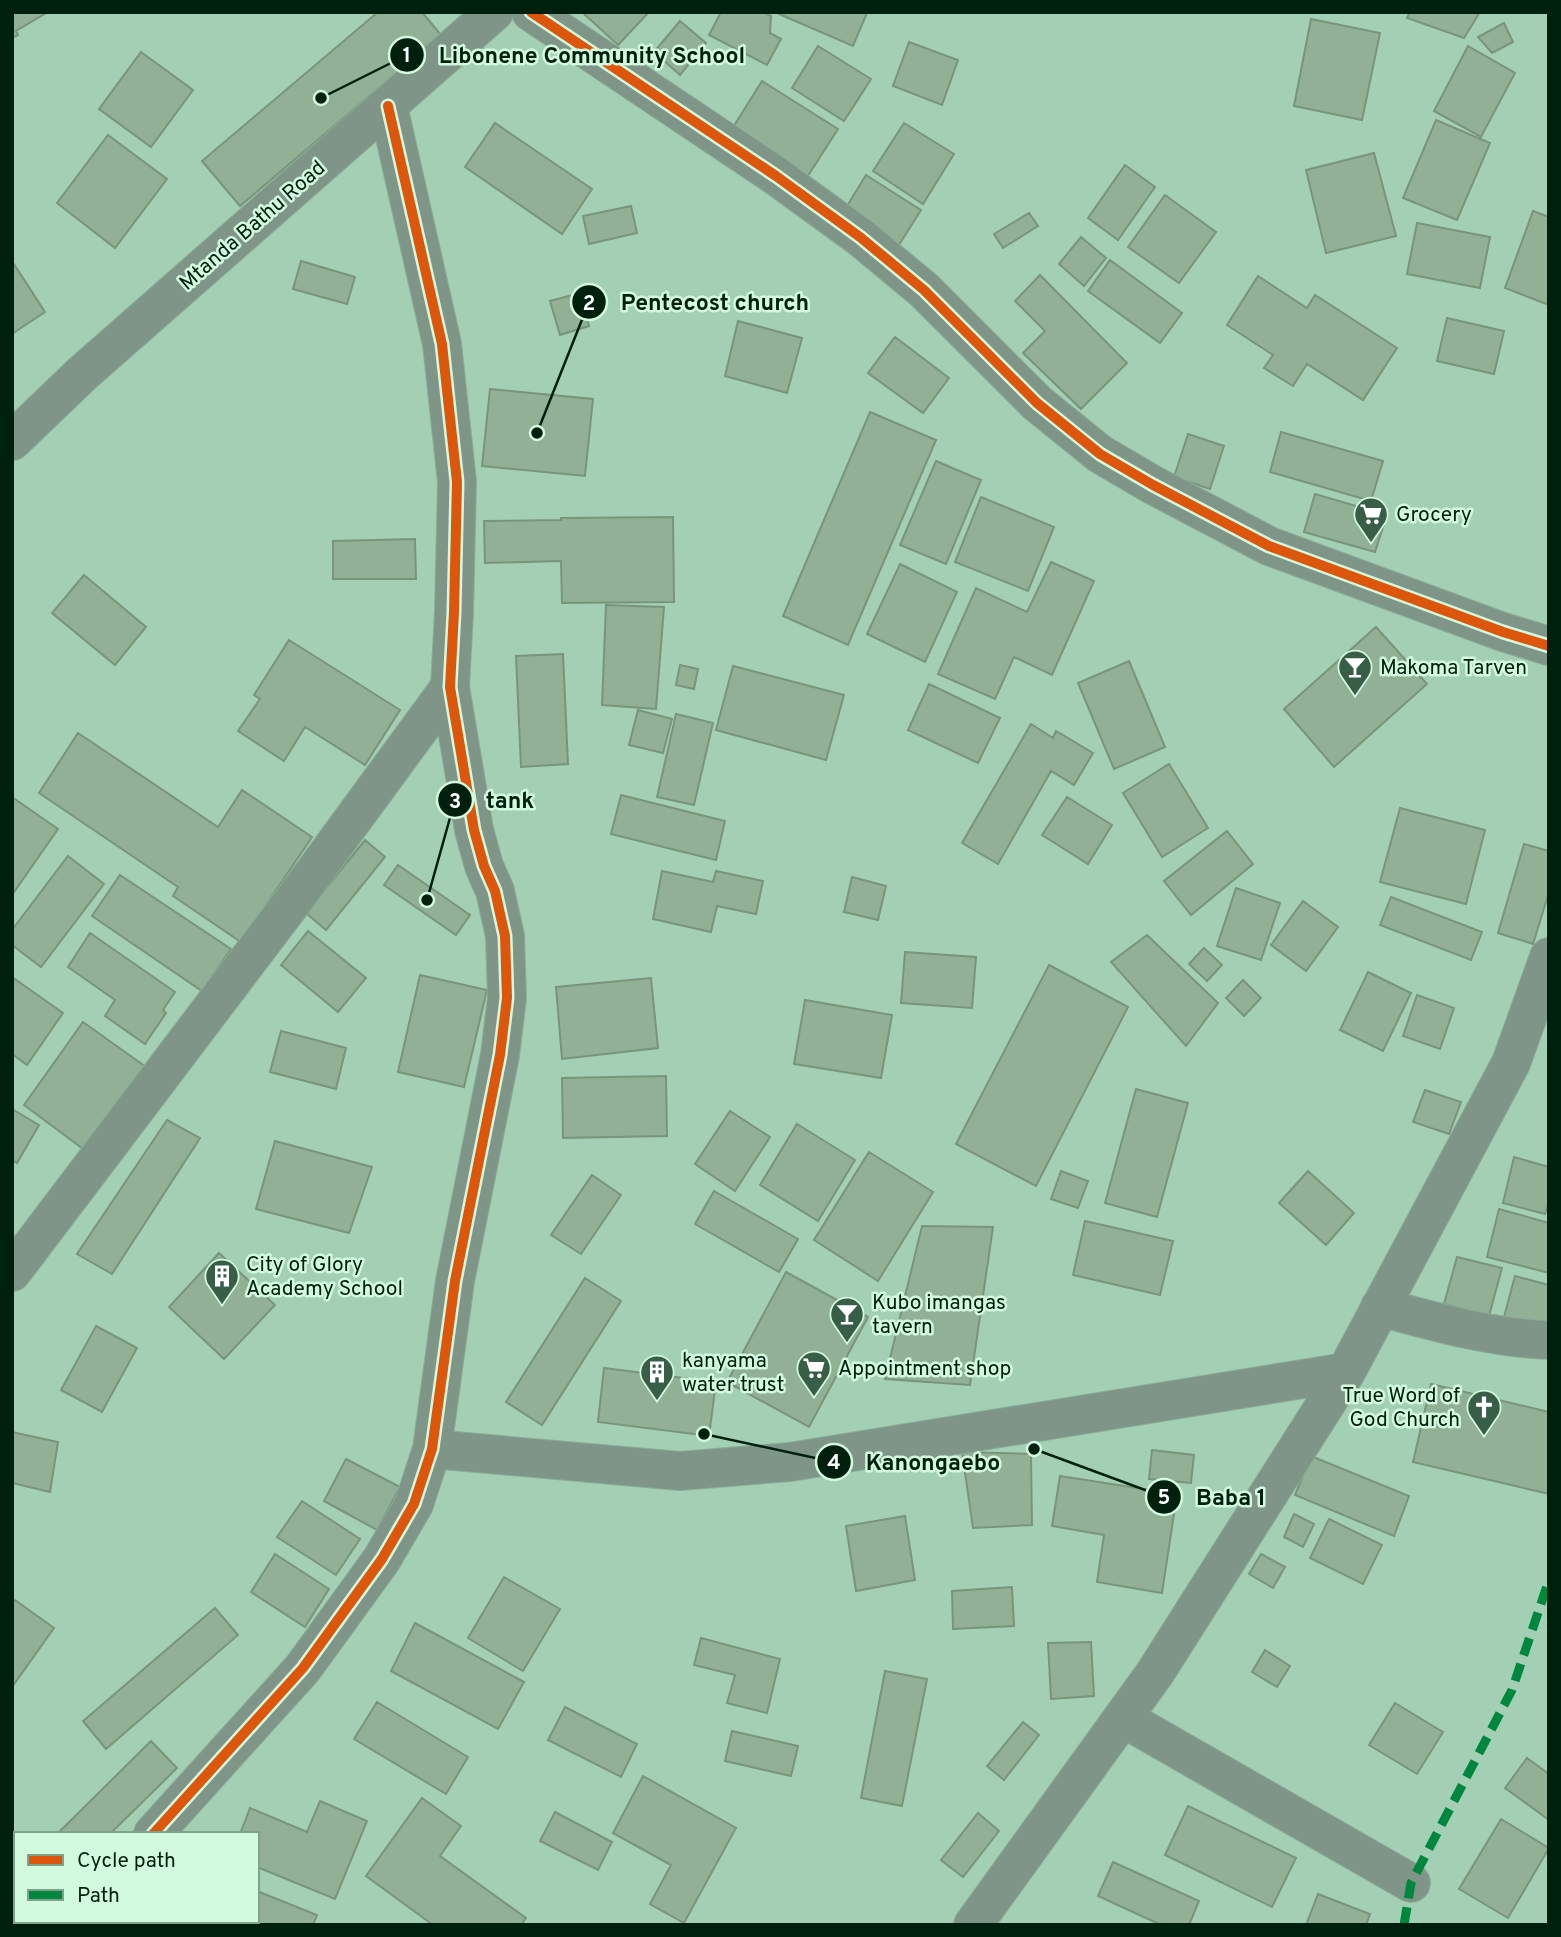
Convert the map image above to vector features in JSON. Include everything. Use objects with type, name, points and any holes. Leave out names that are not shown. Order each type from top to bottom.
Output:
[{"type":"street","name":"Mtanda Bathu Road","points":[[12,441],[83,373],[494,12]]},
{"type":"street","points":[[531,12],[776,176],[860,237],[924,290],[1037,403],[1100,454],[1269,546],[1503,632],[1549,646]]},
{"type":"street","points":[[155,1832],[303,1668],[382,1559],[414,1504],[432,1449],[455,1281],[500,1055],[507,998],[505,936],[495,891],[484,866],[474,830],[450,687],[457,482],[442,344],[388,106]]},
{"type":"street","points":[[12,1272],[296,897],[450,687]]},
{"type":"street","points":[[973,1925],[1155,1673],[1346,1372],[1511,1063],[1549,957]]},
{"type":"street","points":[[1380,1307],[1466,1330],[1549,1340]]},
{"type":"street","points":[[432,1449],[680,1471],[790,1462],[1346,1372]]},
{"type":"street","points":[[1123,1718],[1411,1883]]},
{"type":"building","points":[[12,12],[48,12],[16,31],[18,35],[12,38]]},
{"type":"building","points":[[378,12],[422,12],[441,35],[240,206],[202,161]]},
{"type":"building","points":[[582,12],[649,12],[618,45]]},
{"type":"building","points":[[721,12],[763,12],[771,16],[770,33],[781,39],[767,65],[709,35]]},
{"type":"building","points":[[779,12],[865,12],[867,13],[853,46]]},
{"type":"building","points":[[1410,12],[1480,12],[1464,38],[1407,18]]},
{"type":"building","points":[[1311,19],[1380,33],[1362,120],[1294,106]]},
{"type":"building","points":[[680,21],[706,43],[680,75],[654,52]]},
{"type":"building","points":[[1504,23],[1513,42],[1492,53],[1478,37]]},
{"type":"building","points":[[909,42],[958,60],[942,105],[893,86]]},
{"type":"building","points":[[818,46],[871,79],[844,121],[792,88]]},
{"type":"building","points":[[1468,46],[1515,73],[1481,137],[1434,111]]},
{"type":"building","points":[[141,52],[193,90],[151,147],[99,109]]},
{"type":"building","points":[[762,81],[838,129],[802,185],[727,137]]},
{"type":"building","points":[[1436,120],[1490,143],[1457,220],[1403,198]]},
{"type":"building","points":[[495,123],[592,189],[562,234],[465,167]]},
{"type":"building","points":[[904,123],[954,154],[923,204],[873,171]]},
{"type":"building","points":[[108,135],[167,179],[115,248],[57,203]]},
{"type":"building","points":[[1374,153],[1396,236],[1326,253],[1306,170]]},
{"type":"building","points":[[1125,165],[1155,187],[1118,240],[1088,218]]},
{"type":"building","points":[[866,175],[921,210],[899,245],[844,211]]},
{"type":"building","points":[[1165,195],[1216,232],[1179,283],[1128,247]]},
{"type":"building","points":[[631,206],[637,233],[589,244],[583,216]]},
{"type":"building","points":[[1533,211],[1549,217],[1549,305],[1505,288]]},
{"type":"building","points":[[1029,213],[1038,226],[1003,248],[994,234]]},
{"type":"building","points":[[1417,223],[1490,237],[1480,288],[1407,274]]},
{"type":"building","points":[[1081,237],[1106,258],[1084,286],[1059,264]]},
{"type":"building","points":[[1110,260],[1182,313],[1160,343],[1088,291]]},
{"type":"building","points":[[12,261],[45,312],[12,334]]},
{"type":"building","points":[[301,261],[355,277],[347,304],[293,289]]},
{"type":"building","points":[[1040,275],[1127,363],[1081,409],[1023,353],[1045,331],[1015,301]]},
{"type":"building","points":[[1258,276],[1307,308],[1315,295],[1397,348],[1363,400],[1307,364],[1293,386],[1264,368],[1273,355],[1227,325]]},
{"type":"building","points":[[580,293],[589,326],[560,335],[550,301]]},
{"type":"building","points":[[1447,318],[1504,331],[1494,374],[1437,361]]},
{"type":"building","points":[[738,321],[802,338],[787,393],[725,376]]},
{"type":"building","points":[[895,337],[949,378],[923,413],[868,373]]},
{"type":"building","points":[[490,389],[593,399],[585,476],[482,466]]},
{"type":"building","points":[[870,412],[936,440],[848,645],[783,616]]},
{"type":"building","points":[[1281,432],[1383,461],[1371,501],[1270,472]]},
{"type":"building","points":[[1188,434],[1224,446],[1210,489],[1174,477]]},
{"type":"building","points":[[936,461],[981,480],[946,564],[900,545]]},
{"type":"building","points":[[1315,494],[1387,515],[1375,552],[1304,532]]},
{"type":"building","points":[[981,497],[1054,527],[1028,591],[955,562]]},
{"type":"building","points":[[673,517],[674,602],[562,603],[561,561],[485,563],[484,521]]},
{"type":"building","points":[[415,539],[416,579],[333,579],[333,541]]},
{"type":"building","points":[[1051,562],[1094,581],[1052,675],[1014,657],[995,699],[938,674],[976,588],[1027,612]]},
{"type":"building","points":[[900,564],[957,592],[925,662],[867,634]]},
{"type":"building","points":[[84,575],[146,627],[115,665],[52,613]]},
{"type":"building","points":[[606,605],[664,607],[656,709],[602,705]]},
{"type":"building","name":"Makoma Tarven","points":[[1376,627],[1427,684],[1334,767],[1284,709]]},
{"type":"building","points":[[289,640],[400,710],[365,765],[305,727],[284,761],[238,731],[260,699],[254,695]]},
{"type":"building","points":[[563,654],[568,764],[521,767],[516,656]]},
{"type":"building","points":[[1129,661],[1165,747],[1114,769],[1078,683]]},
{"type":"building","points":[[680,665],[698,669],[694,689],[676,685]]},
{"type":"building","points":[[733,666],[844,695],[826,760],[716,730]]},
{"type":"building","points":[[929,684],[1000,718],[978,763],[908,730]]},
{"type":"building","points":[[638,710],[672,719],[663,753],[629,745]]},
{"type":"building","points":[[676,714],[713,723],[694,805],[657,797]]},
{"type":"building","points":[[1031,724],[1053,738],[1056,731],[1093,753],[1074,785],[1051,771],[998,864],[962,843]]},
{"type":"building","points":[[78,733],[218,827],[242,790],[312,837],[241,942],[173,896],[178,887],[39,793]]},
{"type":"building","points":[[1169,764],[1208,828],[1162,857],[1123,793]]},
{"type":"building","points":[[621,795],[725,821],[716,860],[611,834]]},
{"type":"building","points":[[12,797],[58,829],[12,895]]},
{"type":"building","points":[[1067,797],[1112,825],[1088,864],[1042,835]]},
{"type":"building","points":[[1400,808],[1485,830],[1466,904],[1380,882]]},
{"type":"building","points":[[1227,831],[1253,864],[1191,915],[1164,881]]},
{"type":"building","points":[[365,840],[385,857],[326,930],[306,913]]},
{"type":"building","points":[[1524,844],[1549,851],[1549,892],[1533,944],[1498,933]]},
{"type":"building","points":[[68,856],[104,884],[41,967],[12,945],[12,930]]},
{"type":"building","points":[[398,865],[470,915],[456,935],[384,885]]},
{"type":"building","points":[[662,871],[713,882],[716,871],[763,881],[756,914],[717,906],[711,932],[653,919]]},
{"type":"building","points":[[120,875],[231,949],[202,991],[92,916]]},
{"type":"building","points":[[852,877],[886,886],[878,920],[844,912]]},
{"type":"building","points":[[1236,888],[1280,903],[1261,960],[1217,946]]},
{"type":"building","points":[[1391,897],[1482,932],[1471,960],[1380,925]]},
{"type":"building","points":[[1303,901],[1338,927],[1306,971],[1271,945]]},
{"type":"building","points":[[308,931],[366,978],[338,1012],[281,965]]},
{"type":"building","points":[[90,933],[175,992],[163,1010],[166,1013],[145,1044],[105,1016],[115,1000],[68,967]]},
{"type":"building","points":[[1147,935],[1218,1003],[1186,1046],[1111,962]]},
{"type":"building","points":[[1204,948],[1222,965],[1207,981],[1189,964]]},
{"type":"building","points":[[905,952],[976,957],[972,1008],[901,1003]]},
{"type":"building","points":[[1049,965],[1128,1007],[1036,1186],[956,1144]]},
{"type":"building","points":[[1368,972],[1411,993],[1383,1051],[1340,1030]]},
{"type":"building","points":[[420,975],[487,990],[464,1087],[398,1072]]},
{"type":"building","points":[[12,977],[63,1013],[27,1065],[12,1054]]},
{"type":"building","points":[[651,978],[658,1048],[562,1059],[556,987]]},
{"type":"building","points":[[1243,980],[1261,998],[1244,1016],[1226,998]]},
{"type":"building","points":[[1417,995],[1454,1008],[1440,1049],[1403,1036]]},
{"type":"building","points":[[805,1000],[892,1015],[881,1078],[794,1064]]},
{"type":"building","points":[[83,1022],[146,1067],[86,1151],[24,1105]]},
{"type":"building","points":[[281,1031],[346,1048],[336,1089],[270,1072]]},
{"type":"building","points":[[666,1076],[667,1136],[563,1138],[562,1078]]},
{"type":"building","points":[[1136,1089],[1188,1103],[1157,1217],[1105,1203]]},
{"type":"building","points":[[1425,1090],[1461,1102],[1449,1134],[1413,1122]]},
{"type":"building","points":[[12,1109],[39,1125],[17,1163],[12,1160]]},
{"type":"building","points":[[730,1111],[770,1137],[735,1191],[695,1164]]},
{"type":"building","points":[[167,1120],[200,1138],[112,1274],[77,1254]]},
{"type":"building","points":[[797,1124],[855,1160],[818,1221],[760,1185]]},
{"type":"building","points":[[275,1141],[372,1167],[349,1233],[256,1209]]},
{"type":"building","points":[[869,1152],[933,1192],[878,1281],[814,1240]]},
{"type":"building","points":[[1514,1157],[1549,1167],[1549,1202],[1545,1214],[1503,1203]]},
{"type":"building","points":[[1061,1171],[1088,1181],[1078,1208],[1051,1199]]},
{"type":"building","points":[[1308,1171],[1354,1213],[1326,1245],[1279,1203]]},
{"type":"building","points":[[592,1175],[621,1195],[581,1254],[551,1235]]},
{"type":"building","points":[[714,1191],[798,1239],[779,1272],[695,1224]]},
{"type":"building","points":[[1499,1209],[1549,1223],[1549,1273],[1487,1257]]},
{"type":"building","points":[[1085,1221],[1173,1241],[1160,1295],[1073,1275]]},
{"type":"building","points":[[922,1226],[993,1227],[970,1385],[885,1379]]},
{"type":"building","name":"City of Glory Academy School","points":[[219,1253],[275,1305],[224,1359],[169,1307]]},
{"type":"building","points":[[1457,1257],[1502,1268],[1489,1316],[1444,1304]]},
{"type":"building","points":[[786,1272],[868,1317],[809,1427],[727,1382]]},
{"type":"building","points":[[1515,1276],[1549,1285],[1549,1329],[1504,1317]]},
{"type":"building","points":[[585,1278],[621,1301],[542,1425],[506,1402]]},
{"type":"building","points":[[96,1326],[137,1348],[102,1412],[61,1390]]},
{"type":"building","name":"kanyama water trust","points":[[604,1368],[716,1382],[709,1436],[598,1422]]},
{"type":"building","name":"True Word of God Church","points":[[1431,1384],[1549,1412],[1549,1494],[1413,1462]]},
{"type":"building","points":[[12,1432],[58,1442],[50,1492],[12,1483]]},
{"type":"building","points":[[1152,1450],[1194,1455],[1191,1483],[1149,1479]]},
{"type":"building","points":[[962,1452],[1031,1454],[1032,1525],[973,1528]]},
{"type":"building","name":"True Word of God Church","points":[[1311,1456],[1409,1496],[1394,1536],[1295,1495]]},
{"type":"building","points":[[346,1459],[400,1487],[377,1530],[324,1501]]},
{"type":"building","points":[[1060,1476],[1177,1494],[1162,1593],[1097,1582],[1104,1535],[1052,1526]]},
{"type":"building","points":[[302,1501],[360,1539],[336,1575],[277,1537]]},
{"type":"building","points":[[1294,1514],[1314,1524],[1303,1547],[1284,1537]]},
{"type":"building","points":[[905,1516],[915,1580],[856,1591],[846,1526]]},
{"type":"building","points":[[1329,1519],[1382,1545],[1363,1584],[1310,1558]]},
{"type":"building","points":[[275,1554],[329,1589],[305,1627],[251,1592]]},
{"type":"building","points":[[1261,1554],[1285,1567],[1273,1588],[1249,1574]]},
{"type":"building","points":[[504,1577],[560,1609],[523,1671],[468,1638]]},
{"type":"building","points":[[1012,1587],[1014,1626],[953,1629],[952,1591]]},
{"type":"building","points":[[15,1600],[54,1628],[12,1687],[12,1603]]},
{"type":"building","points":[[215,1608],[238,1635],[106,1749],[83,1721]]},
{"type":"building","points":[[415,1623],[524,1682],[498,1729],[391,1671]]},
{"type":"building","points":[[701,1638],[780,1659],[767,1713],[727,1703],[735,1675],[694,1665]]},
{"type":"building","points":[[1091,1642],[1094,1696],[1051,1699],[1048,1643]]},
{"type":"building","points":[[1265,1650],[1290,1666],[1277,1687],[1252,1672]]},
{"type":"building","points":[[885,1671],[927,1679],[902,1806],[861,1798]]},
{"type":"building","points":[[377,1702],[468,1757],[446,1794],[354,1739]]},
{"type":"building","points":[[1395,1703],[1443,1732],[1417,1774],[1369,1745]]},
{"type":"building","points":[[565,1707],[637,1744],[621,1777],[548,1740]]},
{"type":"building","points":[[1023,1722],[1039,1735],[1004,1780],[987,1766]]},
{"type":"building","points":[[732,1731],[798,1746],[791,1776],[725,1761]]},
{"type":"building","points":[[151,1741],[177,1768],[112,1832],[59,1832]]},
{"type":"building","points":[[1527,1758],[1549,1774],[1549,1820],[1505,1788]]},
{"type":"building","points":[[643,1776],[736,1828],[684,1923],[650,1904],[671,1865],[613,1833]]},
{"type":"building","points":[[422,1798],[461,1826],[440,1856],[526,1918],[521,1925],[433,1925],[366,1876]]},
{"type":"building","points":[[320,1801],[367,1821],[335,1899],[259,1868],[259,1832],[241,1832],[250,1808],[307,1832]]},
{"type":"building","points":[[1188,1806],[1296,1858],[1272,1907],[1165,1855]]},
{"type":"building","points":[[555,1812],[612,1842],[598,1870],[540,1841]]},
{"type":"building","points":[[978,1813],[999,1831],[963,1877],[941,1860]]},
{"type":"building","points":[[1501,1819],[1549,1848],[1508,1918],[1459,1889]]},
{"type":"building","points":[[1113,1862],[1199,1901],[1189,1925],[1161,1925],[1098,1896]]},
{"type":"building","points":[[14,1888],[14,1922],[12,1921]]},
{"type":"building","points":[[259,1892],[317,1915],[313,1925],[240,1925],[259,1923]]},
{"type":"building","points":[[1318,1894],[1370,1914],[1366,1925],[1306,1925]]},
{"type":"building","points":[[15,1923],[56,1923],[55,1925]]},
{"type":"marked path","points":[[1404,1925],[1411,1883],[1512,1690],[1549,1580]]},
{"type":"cycle path","points":[[531,12],[776,176],[860,237],[924,290],[1037,403],[1100,454],[1269,546],[1503,632],[1549,646]]},
{"type":"cycle path","points":[[155,1832],[303,1668],[382,1559],[414,1504],[432,1449],[455,1281],[500,1055],[507,998],[505,936],[495,891],[484,866],[474,830],[450,687],[457,482],[442,344],[388,106]]},
{"type":"place","name":"Libonene Community School","points":[[321,98]]},
{"type":"place","name":"Pentecost church","points":[[537,433]]},
{"type":"place","name":"Grocery","points":[[1371,544]]},
{"type":"place","name":"Makoma Tarven","points":[[1355,697]]},
{"type":"place","name":"tank","points":[[427,900]]},
{"type":"place","name":"City of Glory Academy School","points":[[222,1306]]},
{"type":"place","name":"Kubo imangas tavern","points":[[847,1344]]},
{"type":"place","name":"Appointment shop","points":[[814,1398]]},
{"type":"place","name":"kanyama water trust","points":[[657,1402]]},
{"type":"place","name":"Kanongaebo","points":[[704,1434]]},
{"type":"place","name":"True Word of God Church","points":[[1484,1437]]},
{"type":"place","name":"Baba 1","points":[[1034,1449]]}]
